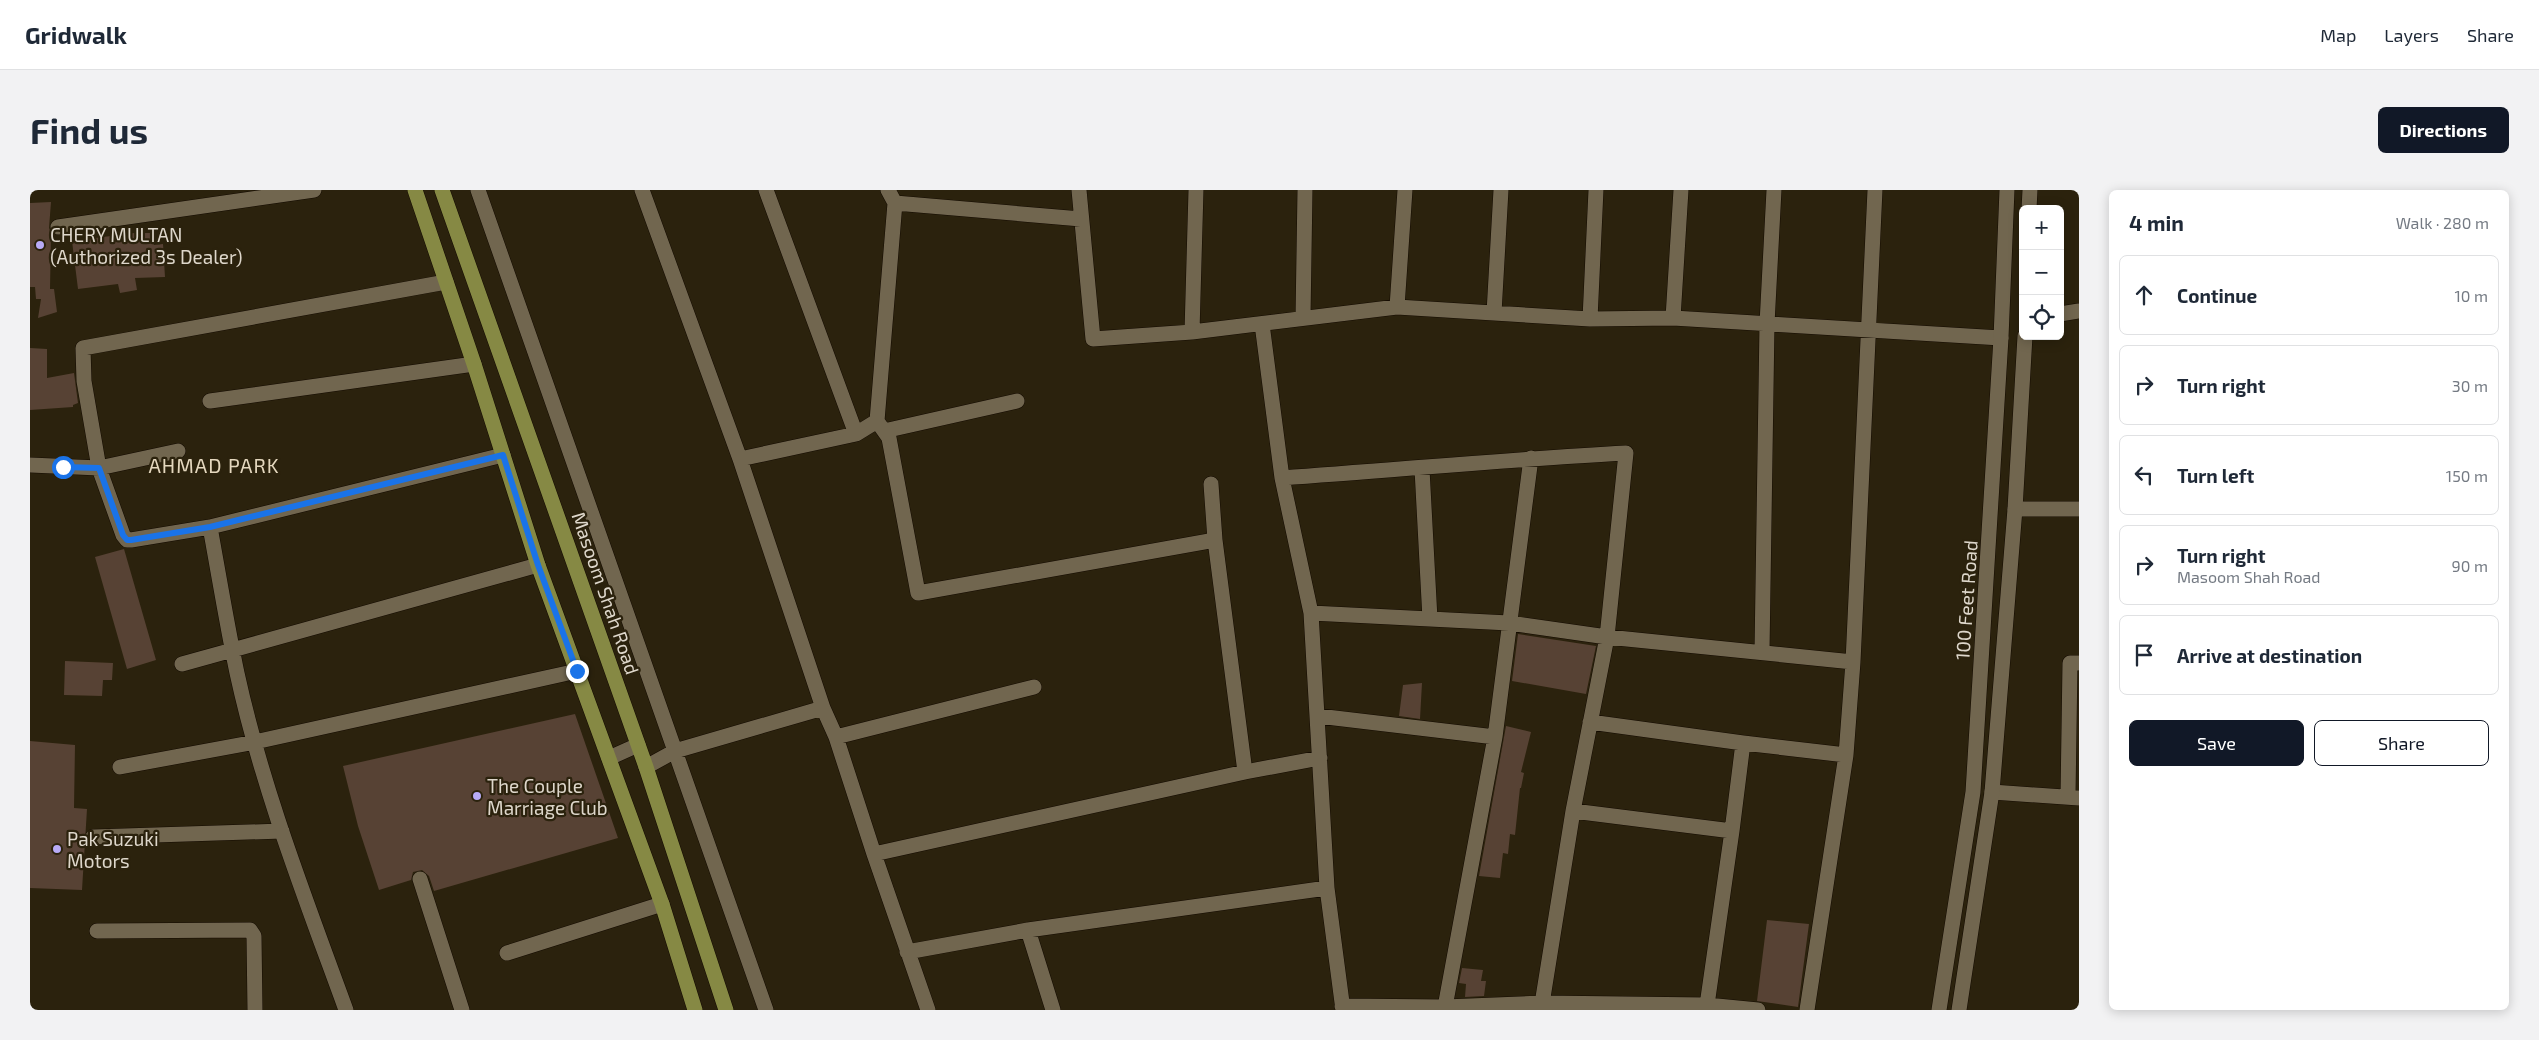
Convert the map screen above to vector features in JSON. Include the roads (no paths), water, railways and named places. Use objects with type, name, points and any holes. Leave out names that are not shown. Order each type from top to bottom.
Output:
[{"type":"main road","points":[[416,190],[538,565],[662,904],[695,1010]]},
{"type":"main road","name":"Masoom Shah Road","points":[[442,190],[646,767],[726,1010]]},
{"type":"street","points":[[58,227],[314,190]]},
{"type":"street","points":[[478,190],[766,1010]]},
{"type":"street","points":[[642,190],[740,459],[823,708],[836,737],[928,1010]]},
{"type":"street","points":[[766,190],[856,434]]},
{"type":"street","points":[[1079,190],[1093,339],[1192,332],[1397,307],[1590,319],[1673,318],[2001,338]]},
{"type":"street","points":[[1192,332],[1196,190]]},
{"type":"street","points":[[1303,318],[1305,190]]},
{"type":"street","points":[[1397,307],[1405,190]]},
{"type":"street","points":[[1494,313],[1501,190]]},
{"type":"street","points":[[1590,319],[1596,190]]},
{"type":"street","points":[[1673,318],[1681,190]]},
{"type":"street","points":[[1762,652],[1767,324],[1774,190]]},
{"type":"street","points":[[1807,1010],[1846,755],[1854,662],[1875,190]]},
{"type":"street","name":"100 Feet Road","points":[[1939,1010],[1973,792],[2001,338],[2007,190]]},
{"type":"street","points":[[2029,205],[2030,190]]},
{"type":"street","points":[[1082,219],[892,197],[881,426],[889,438],[918,593],[1215,540]]},
{"type":"street","points":[[446,282],[83,348],[84,381],[99,468],[123,535],[127,540],[210,527],[503,455]]},
{"type":"street","points":[[2064,313],[2079,311]]},
{"type":"street","points":[[1262,324],[1282,478],[1310,613],[1318,716],[1327,888],[1342,1008],[1707,1005],[1758,1010]]},
{"type":"street","points":[[1959,1010],[1992,792],[2015,509],[2025,340]]},
{"type":"street","points":[[210,402],[474,364]]},
{"type":"street","points":[[740,459],[856,434],[881,426],[1017,401]]},
{"type":"street","points":[[30,465],[99,468],[178,451]]},
{"type":"street","points":[[1282,478],[1422,469],[1531,458],[1626,453],[1607,637],[1573,811],[1542,1006]]},
{"type":"street","points":[[1445,1006],[1494,737],[1531,458]]},
{"type":"street","points":[[1422,469],[1430,619]]},
{"type":"street","points":[[1211,484],[1215,540],[1245,772]]},
{"type":"street","points":[[2015,509],[2079,508]]},
{"type":"street","points":[[210,527],[233,650],[255,742],[282,831],[346,1010]]},
{"type":"street","points":[[182,664],[538,565]]},
{"type":"street","points":[[1310,613],[1509,623],[1607,637],[1854,662]]},
{"type":"street","points":[[1992,792],[2074,797],[2070,663],[2079,663]]},
{"type":"street","points":[[120,767],[255,742],[577,671]]},
{"type":"street","points":[[836,737],[1034,686]]},
{"type":"street","points":[[646,767],[675,752],[823,708]]},
{"type":"street","points":[[1318,716],[1494,737]]},
{"type":"street","points":[[1590,722],[1846,755]]},
{"type":"street","points":[[1707,1005],[1732,831],[1742,743]]},
{"type":"street","points":[[609,758],[638,745]]},
{"type":"street","points":[[874,854],[1245,772],[1320,758]]},
{"type":"street","points":[[1573,811],[1732,831]]},
{"type":"street","points":[[93,837],[282,831]]},
{"type":"street","points":[[420,879],[462,1010]]},
{"type":"street","points":[[907,952],[1028,930],[1327,888]]},
{"type":"street","points":[[507,953],[662,904]]},
{"type":"street","points":[[97,931],[250,930],[254,936],[255,1010]]},
{"type":"street","points":[[1028,930],[1054,1010]]},
{"type":"place","name":"CHERY MULTAN (Authorized 3s Dealer)","points":[[40,245]]},
{"type":"place","name":"The Couple Marriage Club","points":[[477,796]]},
{"type":"place","name":"Pak Suzuki Motors","points":[[57,849]]},
{"type":"district","name":"AHMAD PARK","points":[[214,465]]}]
